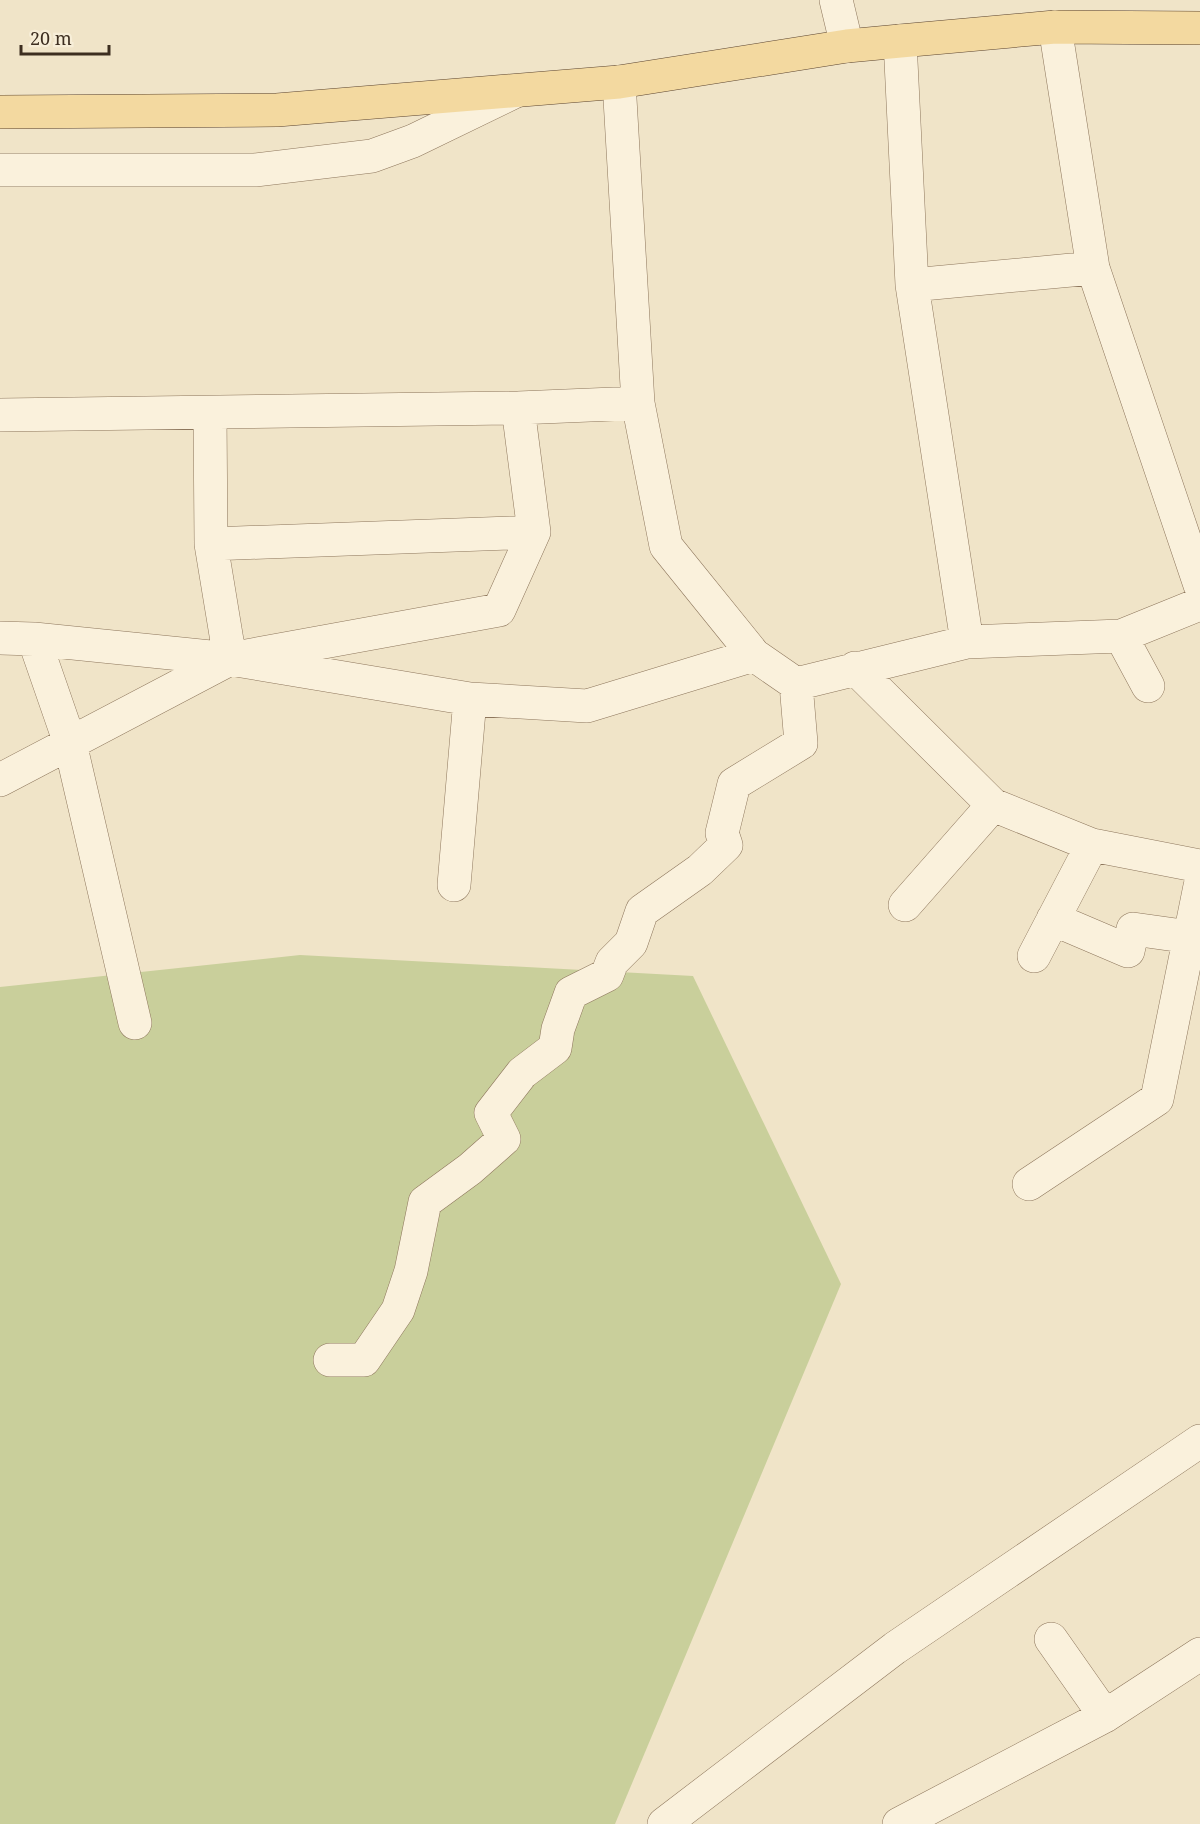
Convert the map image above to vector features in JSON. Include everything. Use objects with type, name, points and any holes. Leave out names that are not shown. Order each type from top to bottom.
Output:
[{"type":"main road","points":[[0,112],[277,110],[619,82],[847,46],[1055,27],[1200,28]]},
{"type":"street","points":[[836,0],[847,46]]},
{"type":"street","points":[[1055,27],[1093,268],[1200,585]]},
{"type":"street","points":[[900,41],[912,285],[967,642]]},
{"type":"street","points":[[619,82],[638,403],[666,546],[754,655],[796,684],[967,642],[1121,636],[1200,604]]},
{"type":"street","points":[[0,170],[255,170],[372,156],[413,141],[516,91]]},
{"type":"street","points":[[912,285],[1093,268]]},
{"type":"street","points":[[0,416],[518,408],[638,403]]},
{"type":"street","points":[[0,780],[230,659],[499,610],[534,532],[518,408]]},
{"type":"street","points":[[210,413],[211,544],[230,659]]},
{"type":"street","points":[[211,544],[534,532]]},
{"type":"street","points":[[1121,636],[1148,686]]},
{"type":"street","points":[[0,638],[34,639],[230,659],[470,699],[587,706],[754,655]]},
{"type":"street","points":[[34,639],[70,743],[135,1023]]},
{"type":"street","points":[[855,668],[993,806],[1092,845],[1200,866]]},
{"type":"street","points":[[330,1360],[364,1360],[398,1310],[411,1271],[425,1203],[504,1138],[491,1113],[522,1073],[555,1048],[558,1029],[571,993],[607,975],[612,962],[632,943],[642,911],[700,870],[726,845],[722,833],[734,784],[801,743],[796,684]]},
{"type":"street","points":[[454,885],[470,699]]},
{"type":"street","points":[[905,905],[993,806]]},
{"type":"street","points":[[1034,956],[1092,845]]},
{"type":"street","points":[[1029,1184],[1157,1099],[1199,896]]},
{"type":"street","points":[[1053,919],[1128,951],[1133,929],[1190,937]]},
{"type":"street","points":[[664,1824],[895,1648],[1200,1441]]},
{"type":"street","points":[[1051,1639],[1105,1716]]},
{"type":"street","points":[[899,1824],[1105,1716],[1200,1654]]},
{"type":"green space","points":[[300,955],[693,976],[841,1284],[615,1824],[0,1824],[0,987]]}]
